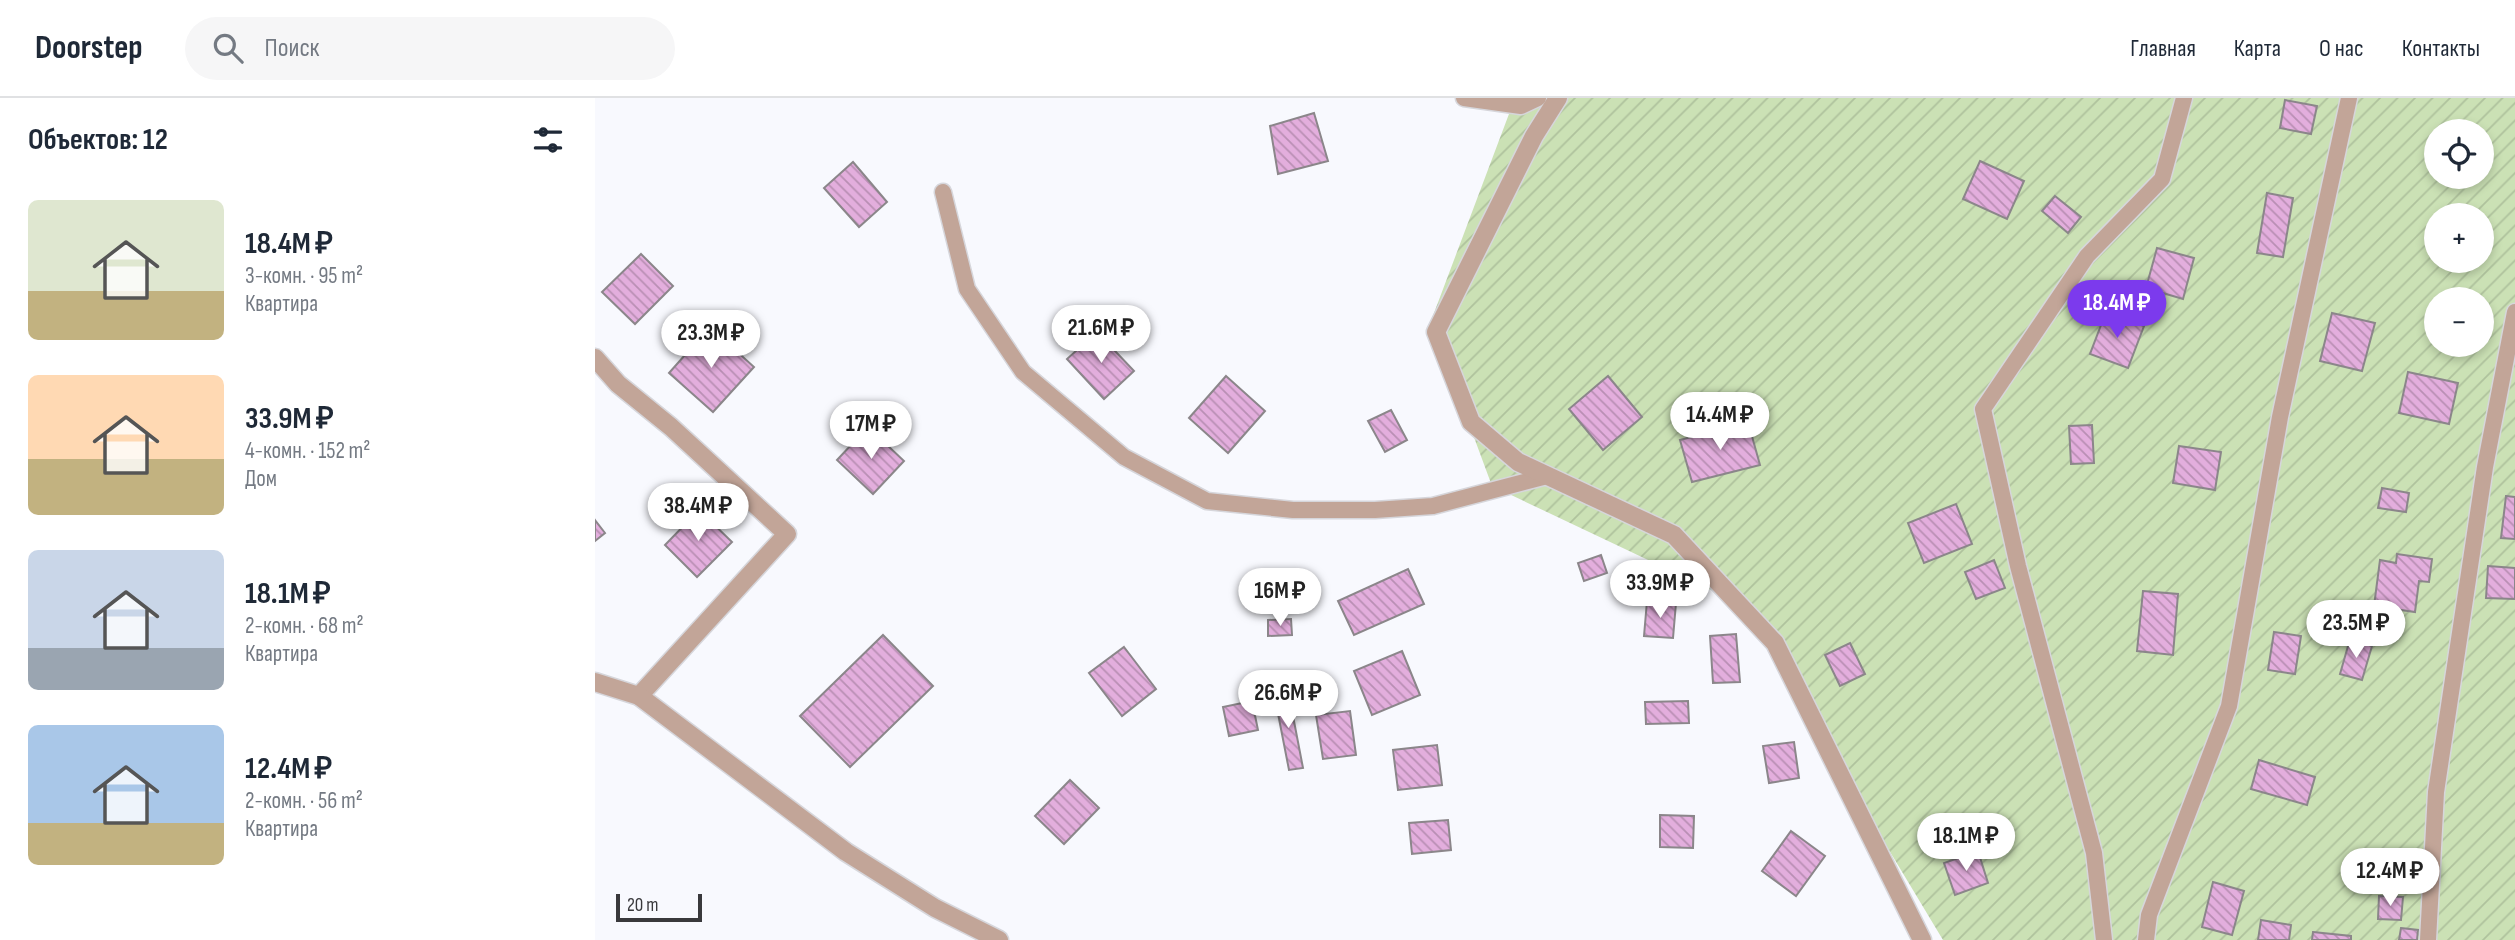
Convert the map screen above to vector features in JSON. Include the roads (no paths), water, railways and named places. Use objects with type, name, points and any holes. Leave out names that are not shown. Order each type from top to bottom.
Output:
[{"type":"street","points":[[1558,98],[1534,136],[1436,332],[1471,422],[1518,462],[1674,536],[1775,643],[1922,940]]},
{"type":"street","points":[[595,358],[618,384],[671,427],[787,534],[639,696]]},
{"type":"street","points":[[595,682],[639,696],[846,852],[935,908],[999,940]]},
{"type":"lane","points":[[1464,98],[1521,106],[1538,98]]},
{"type":"lane","points":[[2104,940],[2094,853],[2018,566],[1983,409],[2087,256],[2162,179],[2184,98]]},
{"type":"lane","points":[[2146,940],[2149,915],[2229,706],[2280,417],[2349,98]]},
{"type":"lane","points":[[943,192],[967,289],[1023,372],[1124,457],[1207,501],[1293,510],[1375,510],[1433,506],[1547,476]]},
{"type":"lane","points":[[2428,940],[2436,792],[2485,467],[2515,312]]}]
